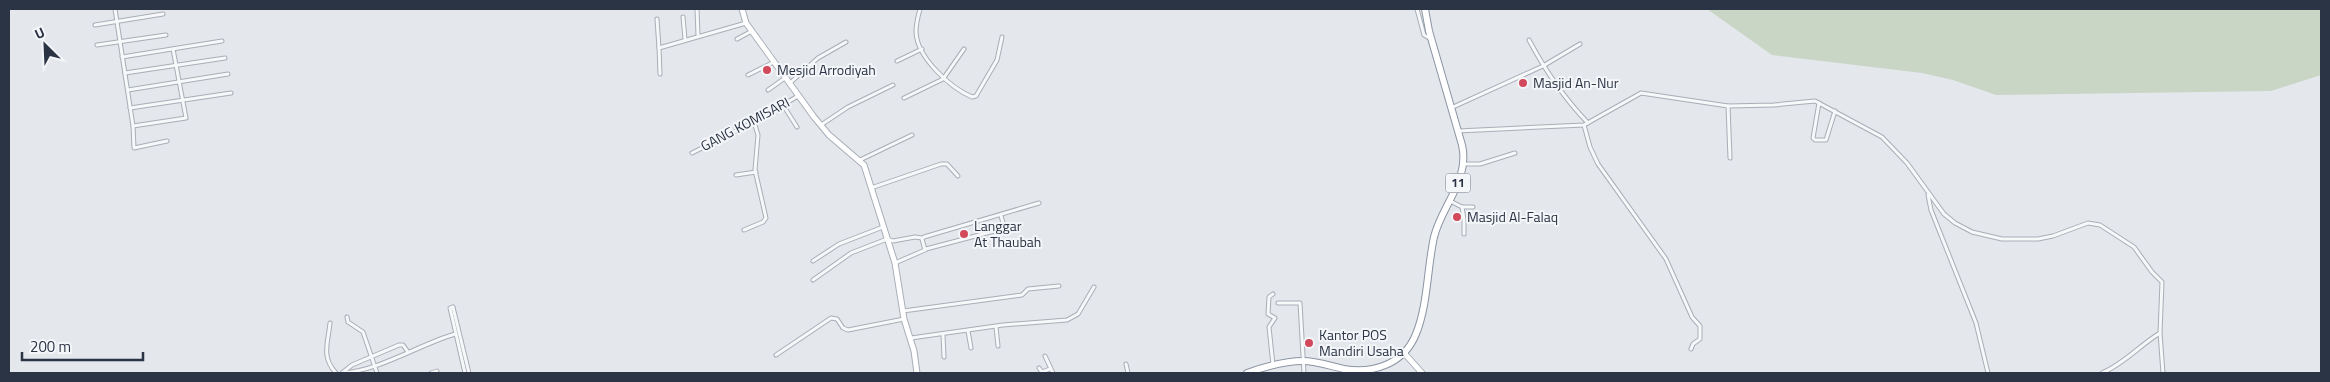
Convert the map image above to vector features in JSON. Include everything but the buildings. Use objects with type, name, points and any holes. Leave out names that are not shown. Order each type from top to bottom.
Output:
[{"type":"highway","name":"11","points":[[1405,354],[1417,332],[1435,234],[1461,178],[1464,164],[1464,154],[1425,9]]},
{"type":"highway","points":[[1247,373],[1273,365],[1302,361],[1346,371],[1355,371],[1385,365],[1405,354]]},
{"type":"main road","points":[[742,9],[746,23],[798,96],[821,125],[842,146],[860,160],[895,263],[904,319],[918,373]]},
{"type":"main road","points":[[1405,354],[1422,373]]},
{"type":"street","points":[[116,9],[133,126],[134,148],[167,141]]},
{"type":"street","points":[[697,9],[698,35]]},
{"type":"street","points":[[920,9],[916,33],[922,49],[943,79],[957,91],[972,98],[976,96],[997,60],[1002,37]]},
{"type":"street","points":[[1417,9],[1424,35],[1432,39]]},
{"type":"street","points":[[96,25],[163,14]]},
{"type":"street","points":[[683,17],[685,39]]},
{"type":"street","points":[[657,19],[660,74]]},
{"type":"street","points":[[659,47],[746,23]]},
{"type":"street","points":[[737,38],[752,31]]},
{"type":"street","points":[[97,45],[166,34]]},
{"type":"street","points":[[1529,40],[1543,66],[1566,101],[1588,123]]},
{"type":"street","points":[[122,57],[222,41]]},
{"type":"street","points":[[789,84],[818,58],[846,42]]},
{"type":"street","points":[[1451,108],[1543,66],[1580,44]]},
{"type":"street","points":[[133,126],[186,118],[173,49]]},
{"type":"street","points":[[897,61],[922,49]]},
{"type":"street","points":[[904,98],[943,79],[953,68],[964,49]]},
{"type":"street","points":[[125,73],[225,58]]},
{"type":"street","points":[[748,75],[774,62]]},
{"type":"street","points":[[128,90],[228,74]]},
{"type":"street","points":[[768,90],[785,78]]},
{"type":"street","points":[[821,125],[848,107],[893,85]]},
{"type":"street","points":[[130,108],[231,93]]},
{"type":"street","points":[[1458,131],[1584,125],[1641,93],[1728,106],[1774,105],[1810,101],[1819,103],[1882,137],[1913,171],[1928,195],[1955,223],[1972,232],[1988,237],[2038,239],[2053,236],[2081,225],[2100,224],[2134,248],[2162,282],[2160,333],[2163,373]]},
{"type":"street","name":"GANG KOMISARI","points":[[692,152],[754,122],[798,96]]},
{"type":"street","points":[[1819,103],[1814,139],[1826,141],[1835,111]]},
{"type":"street","points":[[783,105],[796,127]]},
{"type":"street","points":[[1728,106],[1730,158]]},
{"type":"street","points":[[744,230],[766,220],[756,172],[758,135],[754,122]]},
{"type":"street","points":[[1584,125],[1590,148],[1598,164],[1666,259],[1692,317],[1700,326],[1700,339],[1693,344],[1691,349]]},
{"type":"street","points":[[860,160],[912,135]]},
{"type":"street","points":[[1464,164],[1480,164],[1515,153]]},
{"type":"street","points":[[871,188],[941,164],[947,164],[958,176]]},
{"type":"street","points":[[736,175],[756,172]]},
{"type":"street","points":[[1928,195],[1931,210],[1978,330],[1988,373]]},
{"type":"street","points":[[1450,201],[1462,207],[1473,207]]},
{"type":"street","points":[[813,280],[847,255],[887,239],[893,241],[914,237],[922,238],[1001,216],[1039,203]]},
{"type":"street","points":[[1462,207],[1464,234]]},
{"type":"street","points":[[895,263],[926,249],[1002,229],[1004,226],[1001,216]]},
{"type":"street","points":[[813,261],[839,244],[883,227]]},
{"type":"street","points":[[922,238],[926,249]]},
{"type":"street","points":[[903,311],[1022,295],[1028,289],[1059,286]]},
{"type":"street","points":[[910,338],[1060,321],[1072,318],[1083,308],[1094,286]]},
{"type":"street","points":[[1273,294],[1268,297],[1268,314],[1275,318],[1269,328],[1273,365]]},
{"type":"street","points":[[1278,303],[1300,303],[1304,373]]},
{"type":"street","points":[[465,373],[454,334],[450,308],[452,307],[469,373]]},
{"type":"street","points":[[347,317],[348,322],[363,332],[377,373]]},
{"type":"street","points":[[776,355],[830,318],[837,319],[843,328],[848,330],[904,319]]},
{"type":"street","points":[[330,323],[326,354],[331,368],[336,373]]},
{"type":"street","points":[[996,327],[998,346]]},
{"type":"street","points":[[968,331],[971,348]]},
{"type":"street","points":[[2102,373],[2118,365],[2144,342],[2160,333]]},
{"type":"street","points":[[342,373],[356,372],[454,334]]},
{"type":"street","points":[[943,335],[944,357]]},
{"type":"street","points":[[342,373],[352,365],[399,345],[403,345],[408,352]]},
{"type":"street","points":[[1045,356],[1053,373]]},
{"type":"street","points":[[1126,364],[1128,373]]},
{"type":"street","points":[[1039,368],[1042,372],[1050,369]]},
{"type":"street","points":[[431,373],[437,371]]},
{"type":"green space","points":[[1707,9],[2321,9],[2321,75],[2271,91],[1996,95],[1953,80],[1922,73],[1772,55]]},
{"type":"place","name":"Mesjid Arrodiyah","points":[[767,70]]},
{"type":"place","name":"Masjid An-Nur","points":[[1523,83]]},
{"type":"place","name":"Masjid Al-Falaq","points":[[1457,217]]},
{"type":"place","name":"Langgar At Thaubah","points":[[964,234]]},
{"type":"place","name":"Kantor POS Mandiri Usaha","points":[[1309,343]]}]
